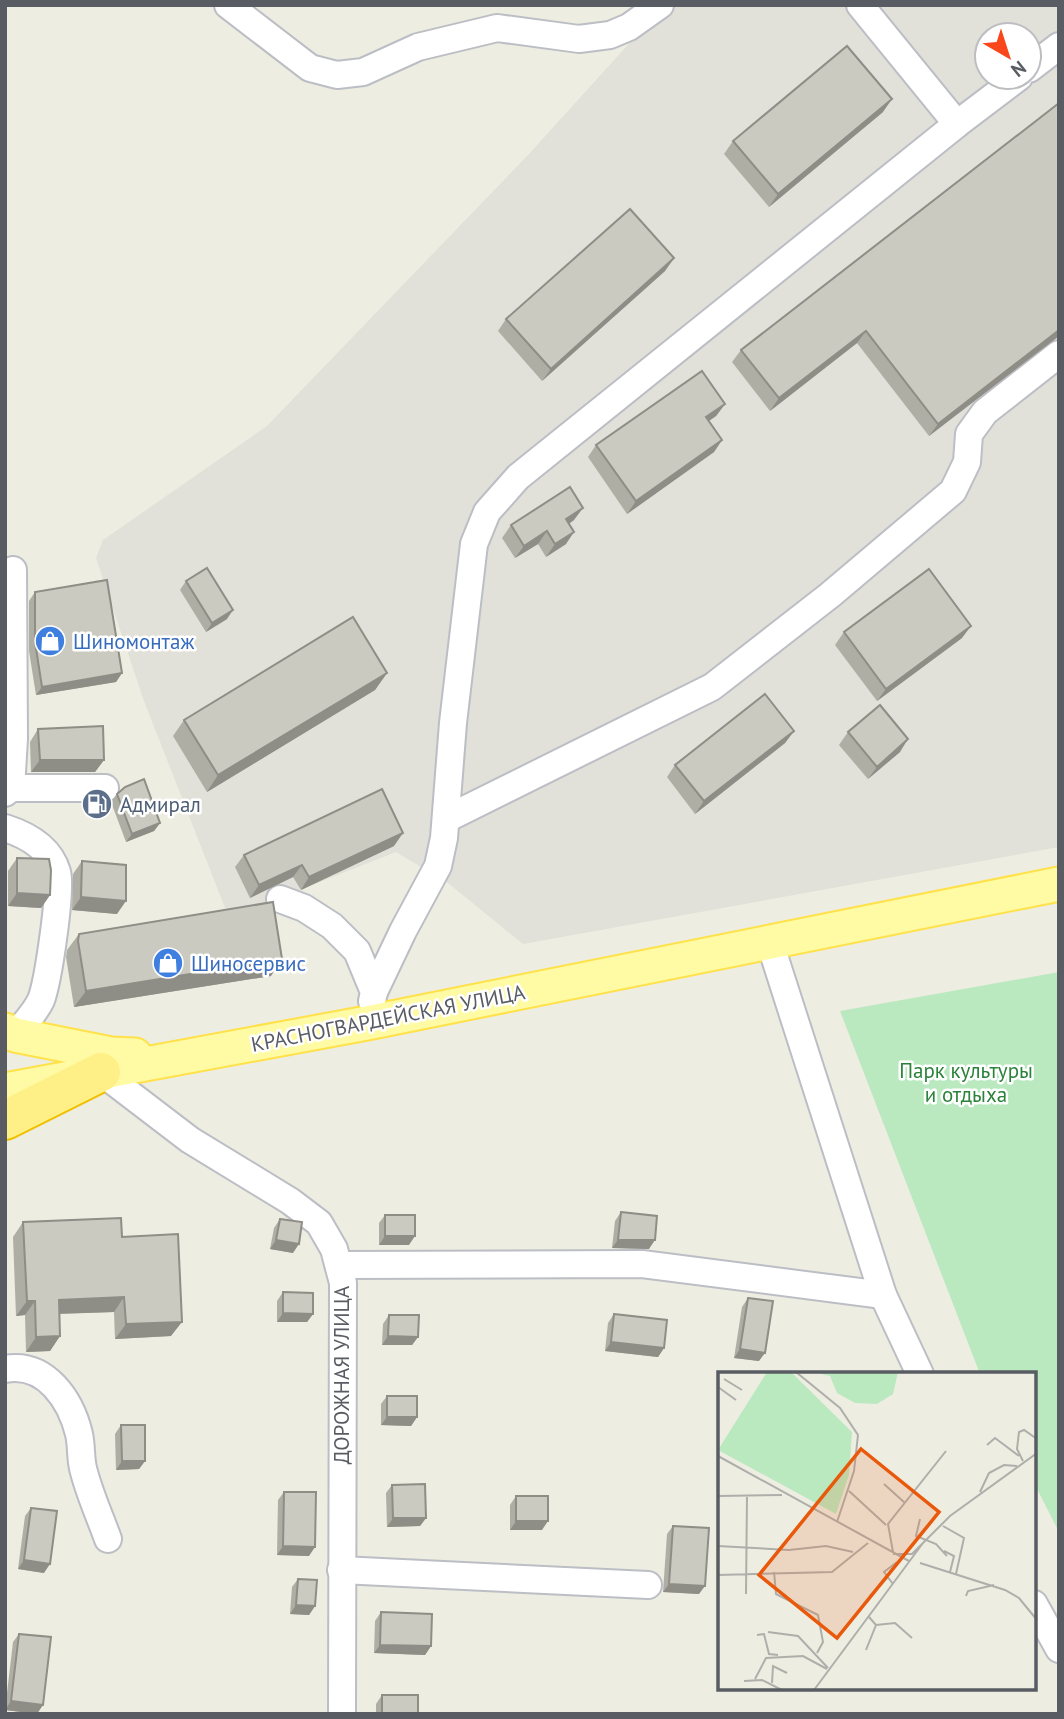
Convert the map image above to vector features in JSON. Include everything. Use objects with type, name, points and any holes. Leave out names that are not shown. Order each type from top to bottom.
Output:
[{"type":"highway","points":[[5,1120],[101,1072]]},
{"type":"main road","name":"КРАСНОГВАРДЕЙСКАЯ УЛИЦА","points":[[5,1090],[179,1057],[370,1008],[770,943],[1059,884]]},
{"type":"main road","points":[[10,1032],[111,1054],[179,1057]]},
{"type":"lane","points":[[228,5],[310,68],[337,75],[363,72],[418,47],[497,28],[579,39],[610,35],[629,27],[660,5]]},
{"type":"lane","points":[[860,5],[957,124]]},
{"type":"lane","points":[[1043,58],[1059,46]]},
{"type":"lane","points":[[370,1008],[403,931],[438,866],[446,819],[453,723],[474,544],[488,512],[518,477],[1000,91]]},
{"type":"lane","points":[[446,819],[712,687],[830,595],[953,491],[967,462],[970,434],[985,412],[1059,354]]},
{"type":"lane","points":[[13,570],[14,739],[8,790],[105,788]]},
{"type":"lane","points":[[5,828],[36,842],[57,872],[57,908],[45,988],[33,1013],[10,1032]]},
{"type":"lane","points":[[280,899],[304,908],[332,926],[357,951],[370,1008]]},
{"type":"lane","points":[[770,943],[883,1295],[919,1372]]},
{"type":"lane","name":"ДОРОЖНАЯ УЛИЦА","points":[[101,1072],[190,1140],[290,1200],[319,1223],[334,1248],[343,1283],[342,1714]]},
{"type":"lane","points":[[339,1265],[642,1264],[883,1295]]},
{"type":"lane","points":[[5,1369],[36,1372],[56,1387],[71,1407],[80,1436],[83,1470],[108,1539]]},
{"type":"lane","points":[[341,1570],[648,1585]]},
{"type":"lane","points":[[1036,1608],[1059,1649]]},
{"type":"shaded area","points":[[664,5],[1059,5],[1059,847],[523,944],[448,883],[396,852],[229,918],[144,701],[96,558],[103,540],[267,426],[529,154]]},
{"type":"green space","name":"Парк культуры и отдыха","points":[[1059,972],[1059,1532],[1036,1487],[1036,1372],[979,1372],[840,1011]]},
{"type":"building","points":[[847,46],[892,99],[778,194],[733,141]]},
{"type":"building","points":[[1059,103],[1059,330],[938,424],[866,331],[779,398],[741,350]]},
{"type":"building","points":[[630,209],[674,258],[551,369],[506,319]]},
{"type":"building","points":[[702,371],[725,404],[706,417],[722,440],[636,501],[596,445]]},
{"type":"building","points":[[570,487],[583,508],[566,519],[574,532],[555,544],[547,531],[524,546],[511,525]]},
{"type":"building","points":[[207,568],[233,610],[212,623],[186,581]]},
{"type":"building","points":[[929,569],[971,626],[886,689],[844,632]]},
{"type":"building","points":[[107,580],[122,673],[42,687],[35,642],[35,592]]},
{"type":"building","points":[[353,617],[387,673],[218,775],[184,720]]},
{"type":"building","points":[[765,694],[794,731],[704,801],[675,765]]},
{"type":"building","points":[[880,705],[908,739],[877,767],[848,732]]},
{"type":"building","points":[[103,726],[104,760],[40,760],[38,729]]},
{"type":"building","points":[[144,779],[160,823],[132,834],[117,794],[125,787]]},
{"type":"building","points":[[382,789],[403,833],[309,877],[302,865],[259,885],[244,855]]},
{"type":"building","points":[[17,858],[49,859],[50,895],[17,893]]},
{"type":"building","points":[[82,861],[126,865],[126,901],[81,897]]},
{"type":"building","name":"Шиносервис","points":[[273,902],[282,959],[86,991],[79,934]]},
{"type":"building","points":[[621,1212],[657,1216],[655,1240],[618,1240]]},
{"type":"building","points":[[385,1215],[415,1215],[415,1236],[385,1236]]},
{"type":"building","points":[[121,1218],[122,1237],[178,1234],[182,1322],[126,1324],[124,1297],[59,1300],[60,1336],[36,1337],[35,1301],[27,1301],[23,1222]]},
{"type":"building","points":[[280,1219],[302,1222],[299,1244],[276,1240]]},
{"type":"building","points":[[283,1292],[313,1293],[313,1314],[283,1313]]},
{"type":"building","points":[[748,1298],[773,1301],[765,1353],[740,1349]]},
{"type":"building","points":[[614,1314],[667,1320],[664,1348],[611,1342]]},
{"type":"building","points":[[389,1315],[419,1315],[418,1337],[388,1336]]},
{"type":"building","points":[[387,1396],[417,1396],[417,1417],[387,1417]]},
{"type":"building","points":[[121,1425],[145,1425],[145,1461],[122,1461]]},
{"type":"building","points":[[425,1484],[426,1518],[393,1518],[392,1485]]},
{"type":"building","points":[[284,1492],[316,1492],[315,1547],[283,1546]]},
{"type":"building","points":[[516,1496],[548,1496],[548,1521],[516,1521]]},
{"type":"building","points":[[31,1508],[57,1511],[50,1564],[24,1560]]},
{"type":"building","points":[[673,1526],[709,1528],[705,1586],[669,1584]]},
{"type":"building","points":[[298,1579],[317,1580],[315,1606],[296,1605]]},
{"type":"building","points":[[381,1612],[432,1614],[431,1646],[380,1645]]},
{"type":"building","points":[[19,1634],[51,1637],[43,1705],[11,1701]]},
{"type":"building","points":[[382,1695],[418,1695],[418,1714],[382,1714]]},
{"type":"place","name":"Шиномонтаж","points":[[50,641]]},
{"type":"place","name":"Адмирал","points":[[97,804]]},
{"type":"place","name":"Шиносервис","points":[[168,963]]}]
